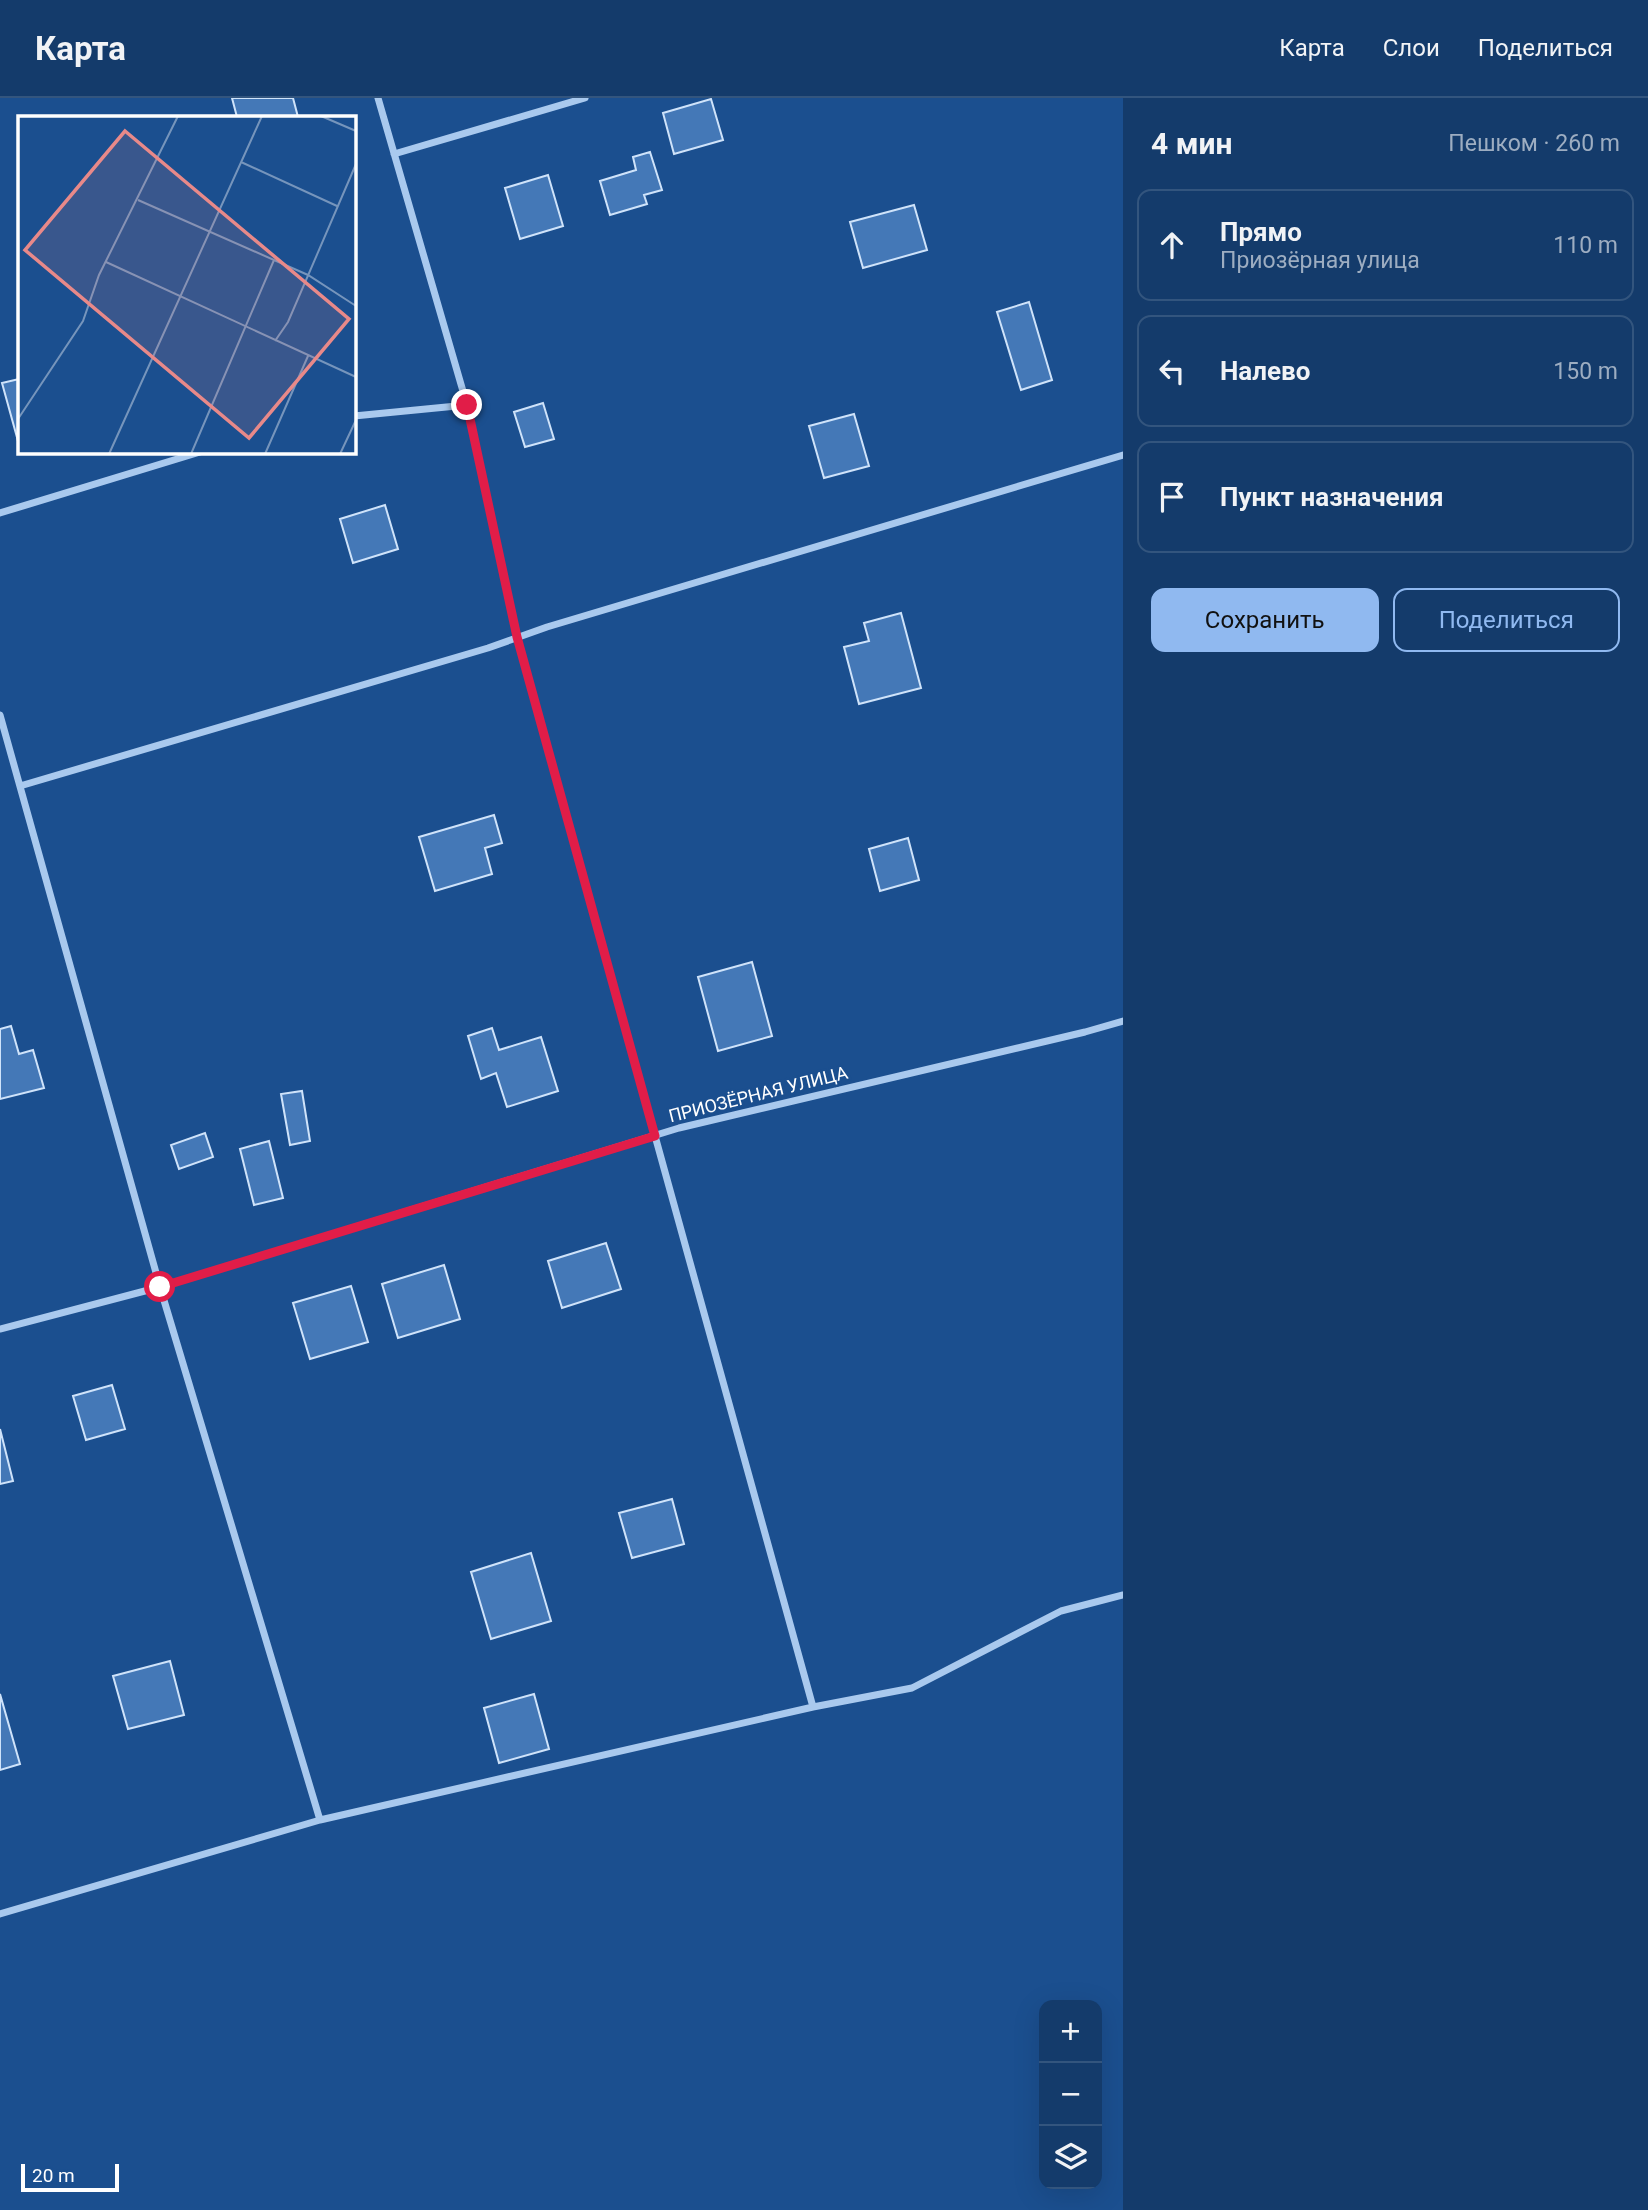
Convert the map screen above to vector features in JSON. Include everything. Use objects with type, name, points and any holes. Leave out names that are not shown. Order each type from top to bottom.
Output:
[{"type":"street","points":[[378,98],[467,405],[517,637],[813,1707]]},
{"type":"street","points":[[394,154],[584,98]]},
{"type":"street","points":[[355,416],[467,405]]},
{"type":"street","points":[[0,513],[197,453]]},
{"type":"street","points":[[20,786],[1123,455]]},
{"type":"street","points":[[0,715],[160,1287],[320,1819]]},
{"type":"street","name":"ПРИОЗЁРНАЯ УЛИЦА","points":[[0,1329],[160,1287],[655,1136],[1123,1021]]},
{"type":"street","points":[[0,1914],[320,1819],[813,1707],[912,1688],[1061,1611],[1123,1595]]},
{"type":"building","points":[[232,98],[293,98],[298,116],[237,116]]},
{"type":"building","points":[[711,99],[723,140],[674,154],[663,113]]},
{"type":"building","points":[[650,152],[662,190],[644,195],[647,204],[610,215],[600,181],[636,170],[633,157]]},
{"type":"building","points":[[548,175],[563,226],[520,239],[505,188]]},
{"type":"building","points":[[914,205],[927,250],[863,268],[850,222]]},
{"type":"building","points":[[1029,302],[1052,380],[1021,390],[997,312]]},
{"type":"building","points":[[18,379],[18,441],[2,383]]},
{"type":"building","points":[[543,403],[554,439],[525,447],[514,412]]},
{"type":"building","points":[[854,414],[869,466],[824,478],[809,426]]},
{"type":"building","points":[[385,505],[398,549],[353,563],[340,519]]},
{"type":"building","points":[[901,613],[921,688],[859,704],[844,647],[869,641],[864,623]]},
{"type":"building","points":[[494,815],[502,843],[485,848],[492,874],[435,891],[419,837]]},
{"type":"building","points":[[908,838],[919,880],[880,891],[869,849]]},
{"type":"building","points":[[752,962],[772,1036],[718,1051],[698,977]]},
{"type":"building","points":[[11,1026],[19,1054],[33,1050],[44,1088],[0,1099],[0,1029]]},
{"type":"building","points":[[492,1028],[499,1050],[541,1037],[558,1091],[507,1107],[496,1073],[481,1079],[468,1036]]},
{"type":"building","points":[[302,1091],[310,1141],[290,1145],[281,1094]]},
{"type":"building","points":[[205,1133],[213,1157],[179,1169],[171,1145]]},
{"type":"building","points":[[269,1141],[283,1198],[254,1205],[240,1149]]},
{"type":"building","points":[[606,1243],[621,1289],[562,1308],[548,1261]]},
{"type":"building","points":[[444,1265],[460,1319],[398,1338],[382,1284]]},
{"type":"building","points":[[351,1286],[368,1342],[310,1359],[293,1303]]},
{"type":"building","points":[[112,1385],[125,1429],[86,1440],[73,1396]]},
{"type":"building","points":[[0,1429],[13,1481],[0,1484]]},
{"type":"building","points":[[672,1499],[684,1544],[632,1558],[619,1513]]},
{"type":"building","points":[[531,1553],[551,1621],[491,1639],[471,1572]]},
{"type":"building","points":[[170,1661],[184,1715],[128,1729],[113,1676]]},
{"type":"building","points":[[0,1694],[20,1764],[0,1770]]},
{"type":"building","points":[[534,1694],[549,1749],[499,1763],[484,1708]]},
{"type":"route","points":[[160,1287],[655,1136],[517,637],[467,405]]}]
